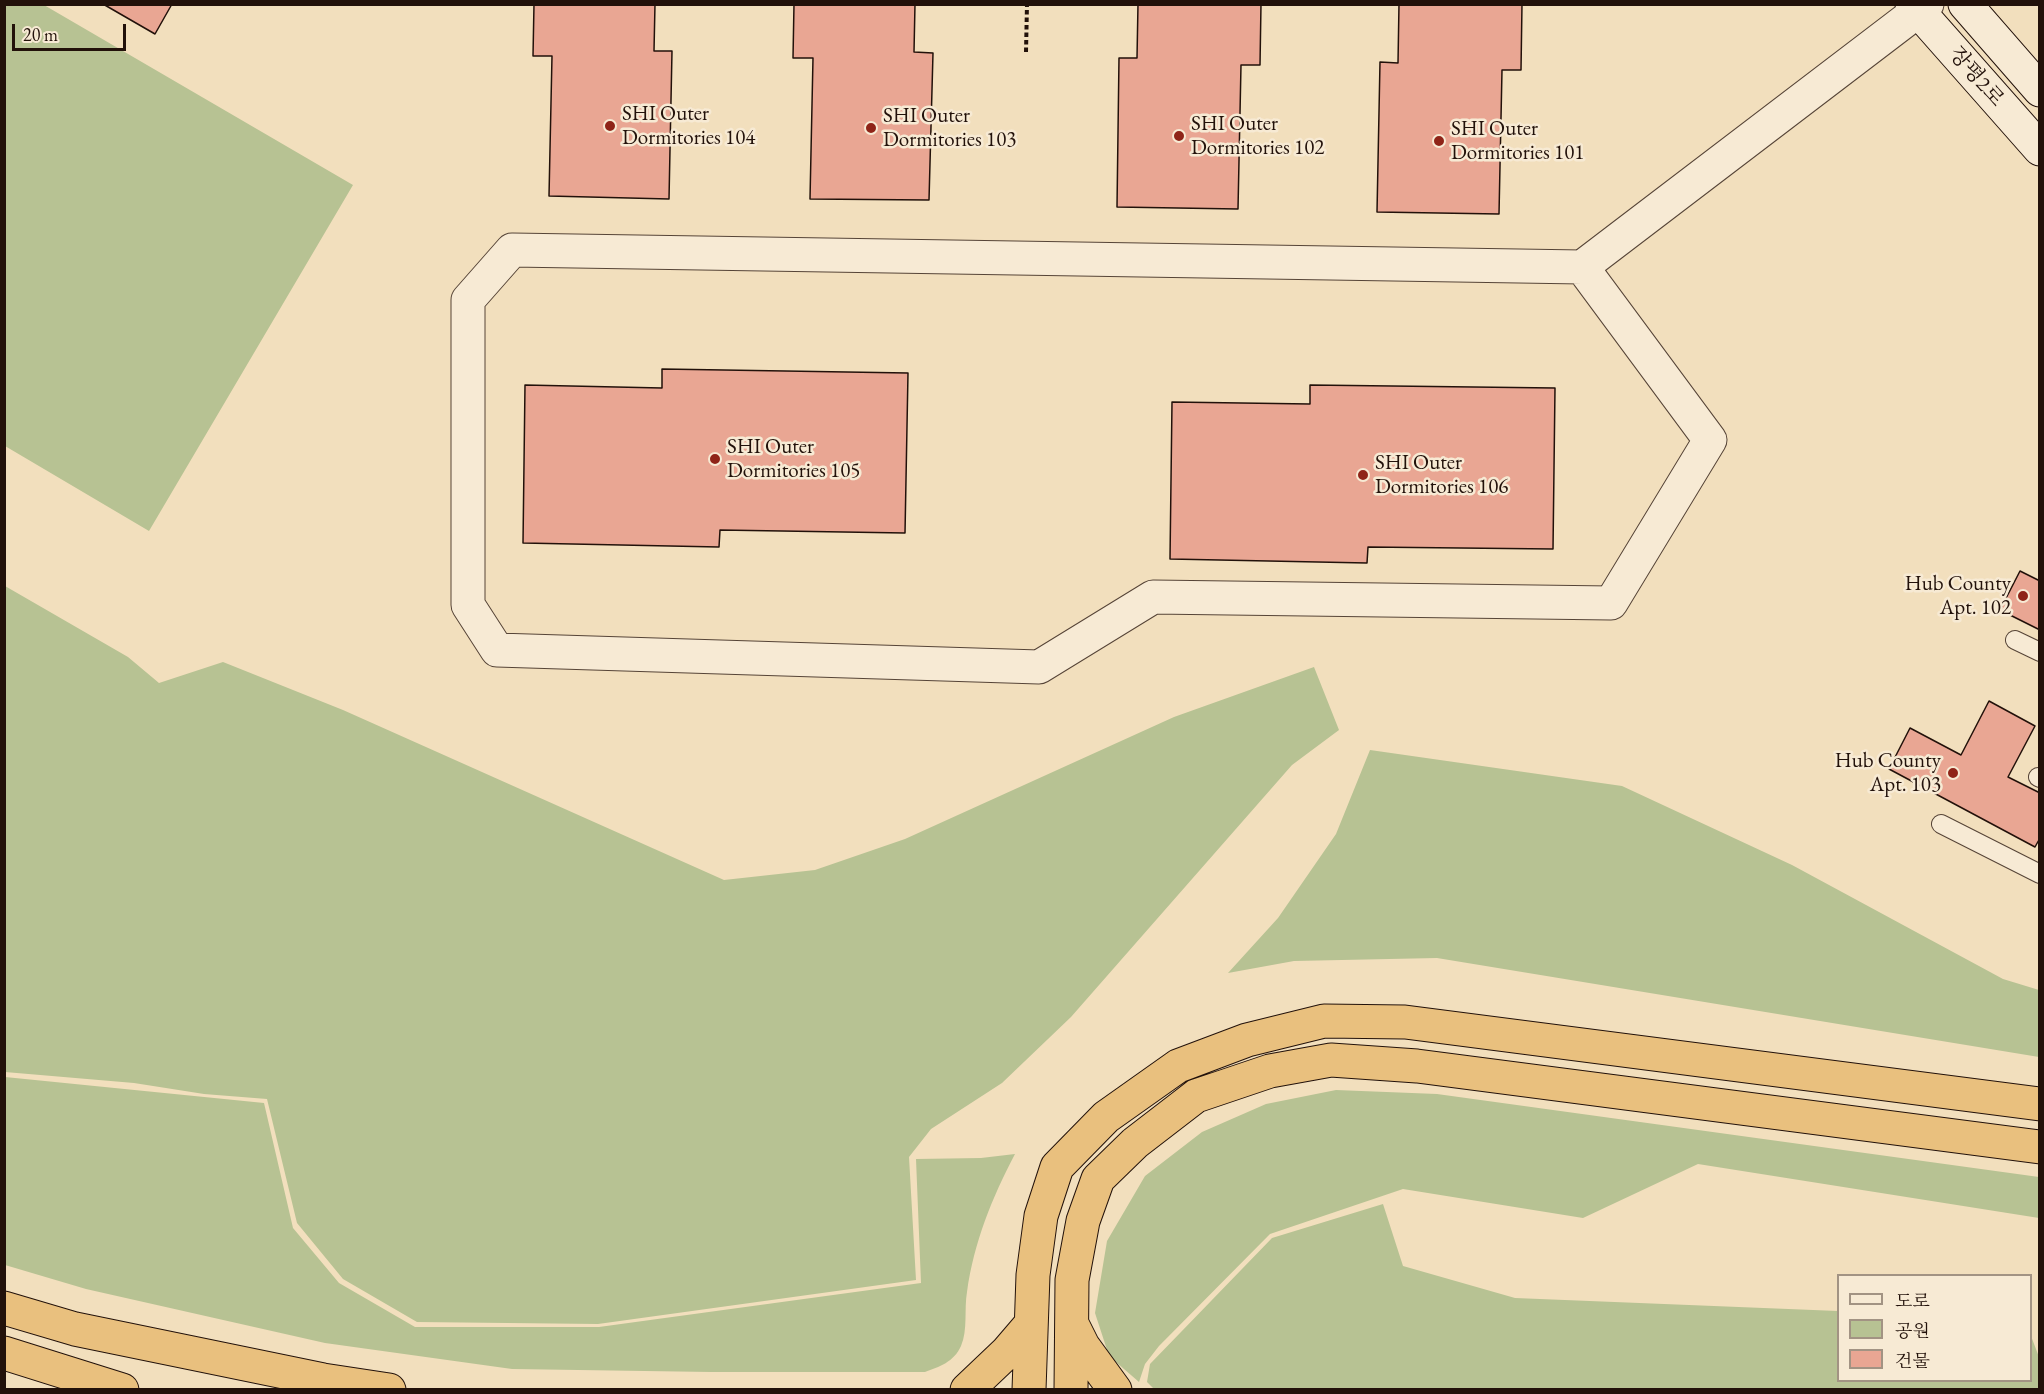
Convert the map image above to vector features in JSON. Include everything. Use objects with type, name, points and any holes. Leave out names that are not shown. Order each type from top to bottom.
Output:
[{"type":"highway","points":[[1029,1389],[1033,1275],[1041,1216],[1057,1167],[1106,1117],[1178,1066],[1247,1040],[1324,1021],[1405,1022],[2040,1104]]},
{"type":"highway","points":[[1071,1389],[1072,1280],[1083,1221],[1098,1179],[1135,1143],[1196,1096],[1270,1071],[1331,1060],[1417,1066],[2040,1147]]},
{"type":"highway","points":[[4,1308],[75,1329],[323,1380],[388,1389]]},
{"type":"highway","points":[[968,1389],[1007,1352],[1031,1324]]},
{"type":"highway","points":[[1073,1325],[1083,1346],[1115,1389]]},
{"type":"highway","points":[[4,1353],[122,1389]]},
{"type":"street","name":"장평2로","points":[[1965,4],[2040,90]]},
{"type":"street","name":"장평2로","points":[[1919,7],[2040,149]]},
{"type":"street","points":[[1582,267],[1710,440],[1611,603],[1153,597],[1039,667],[497,650],[468,605],[468,300],[512,250],[1582,267],[1919,7]]},
{"type":"lane","points":[[2014,640],[2040,652]]},
{"type":"lane","points":[[1941,824],[2040,874]]},
{"type":"path","points":[[1026,52],[1027,4]]},
{"type":"green space","points":[[5,4],[44,5],[353,185],[149,531],[5,446]]},
{"type":"green space","points":[[5,586],[128,657],[159,683],[223,662],[343,710],[724,880],[815,870],[905,839],[1174,717],[1314,667],[1339,730],[1292,765],[1071,1017],[1002,1083],[931,1129],[909,1157],[916,1280],[598,1324],[417,1322],[343,1279],[297,1223],[267,1099],[204,1094],[134,1083],[5,1072]]},
{"type":"green space","points":[[1370,750],[1622,786],[1792,865],[2003,979],[2039,990],[2039,1057],[1437,958],[1294,961],[1228,973],[1278,918],[1336,834]]},
{"type":"green space","points":[[5,1077],[264,1103],[293,1228],[339,1283],[415,1327],[599,1327],[921,1283],[916,1159],[981,1158],[1015,1154],[979,1238],[967,1292],[961,1346],[950,1360],[936,1368],[925,1372],[512,1369],[325,1343],[86,1289],[5,1265]]},
{"type":"green space","points":[[1336,1090],[1437,1094],[2039,1177],[2039,1218],[1698,1164],[1583,1218],[1403,1189],[1270,1234],[1159,1346],[1145,1364],[1139,1382],[1109,1356],[1095,1313],[1107,1241],[1145,1176],[1202,1132],[1266,1104]]},
{"type":"green space","points":[[1383,1204],[1403,1266],[1515,1298],[1837,1311],[1837,1382],[2032,1382],[2032,1339],[2039,1357],[2039,1389],[1155,1390],[1147,1382],[1150,1364],[1272,1238]]},
{"type":"building","points":[[103,4],[172,4],[155,34]]},
{"type":"building","name":"SHI Outer Dormitories 104","points":[[534,4],[655,4],[654,51],[672,51],[669,199],[549,196],[552,56],[533,56]]},
{"type":"building","name":"SHI Outer Dormitories 103","points":[[794,4],[915,4],[914,52],[933,53],[929,200],[810,199],[813,58],[793,58]]},
{"type":"building","name":"SHI Outer Dormitories 102","points":[[1138,4],[1261,4],[1260,65],[1241,65],[1238,209],[1117,207],[1119,58],[1137,58]]},
{"type":"building","name":"SHI Outer Dormitories 101","points":[[1399,4],[1522,4],[1521,70],[1502,70],[1499,214],[1377,212],[1380,62],[1398,63]]},
{"type":"building","name":"SHI Outer Dormitories 105","points":[[662,369],[908,373],[905,533],[720,530],[719,547],[523,543],[525,385],[662,388]]},
{"type":"building","name":"SHI Outer Dormitories 106","points":[[1310,385],[1555,388],[1553,549],[1368,547],[1367,563],[1170,559],[1172,402],[1310,404]]},
{"type":"building","name":"Hub County Apt. 102","points":[[2020,571],[2040,581],[2040,630],[2000,610]]},
{"type":"building","name":"Hub County Apt. 103","points":[[1989,701],[2035,726],[2008,777],[2040,793],[2040,838],[2035,847],[1889,769],[1910,728],[1961,755]]},
{"type":"place","name":"SHI Outer Dormitories 104","points":[[610,126]]},
{"type":"place","name":"SHI Outer Dormitories 103","points":[[871,128]]},
{"type":"place","name":"SHI Outer Dormitories 102","points":[[1179,136]]},
{"type":"place","name":"SHI Outer Dormitories 101","points":[[1439,141]]},
{"type":"place","name":"SHI Outer Dormitories 105","points":[[715,459]]},
{"type":"place","name":"SHI Outer Dormitories 106","points":[[1363,475]]},
{"type":"place","name":"Hub County Apt. 102","points":[[2023,596]]},
{"type":"place","name":"Hub County Apt. 103","points":[[1953,773]]}]
